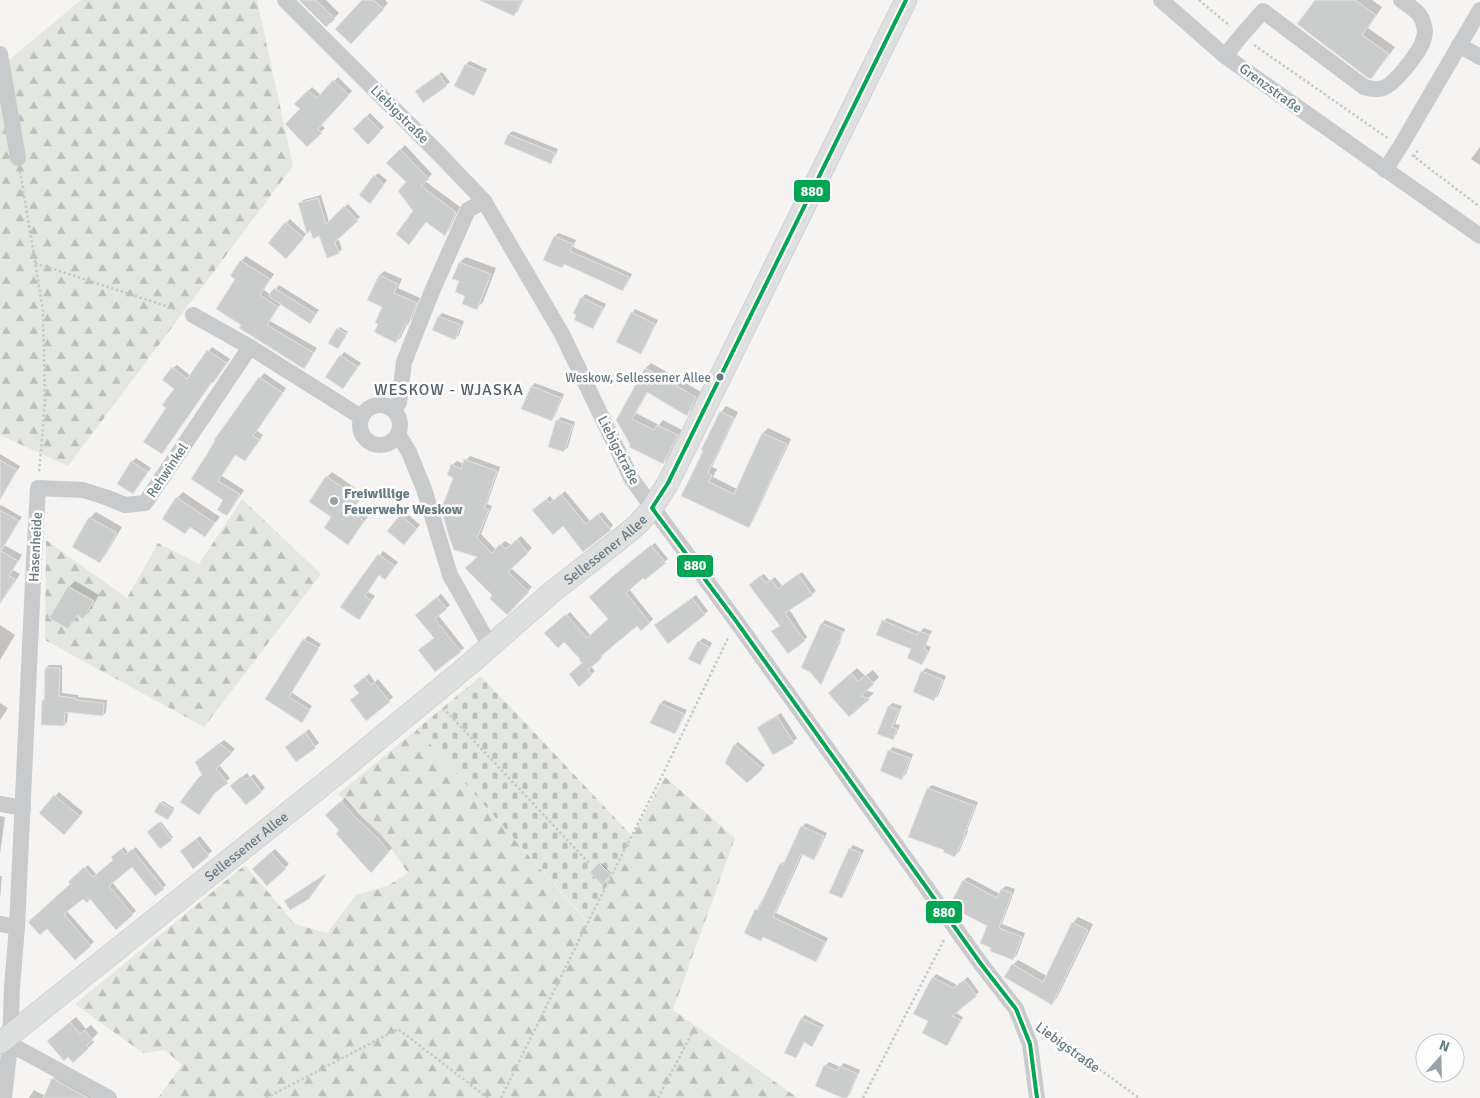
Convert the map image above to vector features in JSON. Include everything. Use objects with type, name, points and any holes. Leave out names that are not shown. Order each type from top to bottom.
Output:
[{"type":"main road","name":"Sellessener Allee","points":[[7,1040],[431,696],[552,592],[638,524],[652,508],[668,483],[906,0]]},
{"type":"street","name":"Liebigstraße","points":[[285,0],[440,154],[484,201],[562,334],[631,478],[736,621],[981,964],[1016,1009]]},
{"type":"street","name":"Grenzstraße","points":[[1161,0],[1225,56],[1480,236]]},
{"type":"street","points":[[1225,56],[1263,11],[1364,87],[1373,90],[1385,88],[1401,75],[1421,45],[1424,37],[1424,24],[1419,14],[1401,0]]},
{"type":"street","points":[[1385,170],[1480,10]]},
{"type":"street","points":[[1459,45],[1480,57]]},
{"type":"street","points":[[0,54],[18,158]]},
{"type":"street","points":[[391,408],[400,403],[404,362],[433,288],[468,210],[484,201]]},
{"type":"street","points":[[193,315],[250,347],[361,417]]},
{"type":"street","name":"Rehwinkel","points":[[38,488],[82,490],[125,505],[145,503],[250,347]]},
{"type":"street","points":[[378,405],[391,408],[400,423],[398,434],[394,440],[382,446],[368,442],[360,431],[359,424],[365,411],[378,405]]},
{"type":"street","points":[[398,434],[409,452],[424,488],[450,575],[490,646]]},
{"type":"street","name":"Hasenheide","points":[[4,1098],[7,1040],[18,927],[38,488]]},
{"type":"street","points":[[0,804],[23,808]]},
{"type":"street","points":[[0,924],[18,927]]},
{"type":"street","points":[[1016,1009],[1030,1044],[1037,1098]]},
{"type":"street","points":[[7,1040],[109,1098]]},
{"type":"path","points":[[1199,0],[1241,36],[1400,147],[1480,208]]},
{"type":"path","points":[[18,158],[44,310],[45,392],[38,488]]},
{"type":"path","points":[[35,263],[193,315]]},
{"type":"path","points":[[501,1098],[663,774],[736,621]]},
{"type":"path","points":[[431,696],[589,863]]},
{"type":"path","points":[[863,1098],[953,923]]},
{"type":"path","name":"Liebigstraße","points":[[1016,1009],[1139,1098]]},
{"type":"path","points":[[266,1098],[398,1029],[488,1098]]},
{"type":"path","points":[[658,1098],[692,1033]]},
{"type":"green space","points":[[81,0],[257,0],[293,166],[68,466],[0,435],[0,64],[3,65]]},
{"type":"green space","points":[[242,499],[321,574],[204,727],[45,640],[46,540],[127,598],[158,543],[199,564]]},
{"type":"green space","points":[[481,676],[632,836],[588,922],[417,729]]},
{"type":"green space","points":[[417,729],[587,922],[665,777],[735,838],[673,1010],[798,1098],[158,1098],[182,1065],[165,1050],[143,1053],[75,1004],[245,865],[295,924],[327,933],[356,895],[387,886],[408,873],[383,837],[338,794]]},
{"type":"building","points":[[299,0],[316,0],[335,19],[326,27]]},
{"type":"building","points":[[362,0],[373,0],[384,9],[351,44],[335,29]]},
{"type":"building","points":[[479,0],[522,0],[514,16]]},
{"type":"building","points":[[1315,0],[1355,0],[1376,15],[1362,35],[1389,54],[1371,79],[1297,24]]},
{"type":"building","points":[[465,64],[485,73],[474,96],[454,86]]},
{"type":"building","points":[[439,74],[447,86],[423,103],[415,91]]},
{"type":"building","points":[[333,80],[349,95],[318,129],[322,133],[307,147],[285,124],[300,109],[294,104],[308,90],[317,98]]},
{"type":"building","points":[[366,116],[381,131],[368,145],[353,129]]},
{"type":"building","points":[[508,134],[555,153],[551,164],[504,144]]},
{"type":"building","points":[[400,149],[429,179],[421,186],[456,212],[445,236],[426,222],[409,245],[396,234],[413,211],[398,191],[406,182],[386,163]]},
{"type":"building","points":[[374,175],[384,185],[370,204],[359,195]]},
{"type":"building","points":[[318,198],[326,224],[344,206],[358,221],[335,242],[339,254],[327,258],[319,236],[313,239],[310,230],[307,234],[298,203]]},
{"type":"building","points":[[285,222],[304,238],[286,259],[268,243]]},
{"type":"building","points":[[554,236],[573,244],[570,251],[629,277],[623,291],[564,264],[562,268],[543,260]]},
{"type":"building","points":[[240,260],[270,279],[260,295],[278,307],[267,325],[314,353],[304,369],[239,328],[241,325],[216,309],[235,279],[230,276]]},
{"type":"building","points":[[459,262],[491,274],[477,310],[462,304],[465,296],[455,292],[459,281],[452,279]]},
{"type":"building","points":[[379,275],[398,284],[394,293],[417,303],[408,325],[405,324],[396,343],[374,332],[378,324],[375,323],[382,307],[367,300]]},
{"type":"building","points":[[274,288],[316,314],[310,324],[268,296]]},
{"type":"building","points":[[581,297],[603,308],[593,329],[574,320],[576,315],[573,313]]},
{"type":"building","points":[[631,312],[655,324],[641,354],[616,342]]},
{"type":"building","points":[[438,316],[461,325],[455,340],[432,330]]},
{"type":"building","points":[[337,328],[347,334],[338,349],[328,343]]},
{"type":"building","points":[[207,350],[227,363],[162,454],[143,442],[166,408],[162,405],[174,389],[162,380],[172,367],[187,379]]},
{"type":"building","points":[[340,355],[358,367],[343,389],[325,377]]},
{"type":"building","points":[[645,368],[696,397],[687,416],[647,392],[632,419],[654,430],[657,425],[678,435],[663,464],[629,447],[630,444],[616,420]]},
{"type":"building","points":[[259,377],[283,393],[253,436],[260,440],[245,461],[235,455],[218,481],[240,494],[227,516],[217,510],[223,500],[191,479],[214,440]]},
{"type":"building","points":[[531,386],[561,398],[552,421],[521,409]]},
{"type":"building","points":[[720,411],[734,418],[708,473],[712,475],[709,482],[734,494],[762,433],[787,444],[749,528],[681,496]]},
{"type":"building","points":[[556,420],[573,425],[564,452],[548,447]]},
{"type":"building","points":[[464,459],[497,471],[484,508],[489,510],[477,538],[492,553],[500,544],[506,549],[517,539],[528,553],[508,572],[529,592],[507,615],[490,599],[492,595],[465,568],[477,557],[454,550],[441,510],[453,478],[447,475],[451,464],[461,469]]},
{"type":"building","points":[[0,460],[17,470],[0,500]]},
{"type":"building","points":[[131,461],[148,472],[133,494],[117,484]]},
{"type":"building","name":"Freiwillige Feuerwehr Weskow","points":[[326,476],[360,499],[351,512],[364,521],[348,545],[324,528],[331,517],[309,502]]},
{"type":"building","points":[[561,494],[586,524],[598,514],[611,530],[583,552],[563,526],[553,535],[532,510],[546,499],[550,503]]},
{"type":"building","points":[[176,497],[215,523],[205,537],[190,527],[185,534],[162,519]]},
{"type":"building","points":[[0,510],[19,521],[1,551],[18,561],[9,576],[15,579],[0,604]]},
{"type":"building","points":[[400,515],[417,529],[404,545],[387,531]]},
{"type":"building","points":[[89,517],[117,533],[100,563],[72,547]]},
{"type":"building","points":[[651,545],[666,563],[645,580],[643,578],[626,593],[650,623],[641,631],[637,626],[601,656],[602,658],[588,670],[592,675],[579,687],[569,674],[582,663],[580,659],[564,642],[558,648],[544,633],[566,614],[587,638],[608,619],[589,597]]},
{"type":"building","points":[[378,554],[395,566],[385,580],[379,575],[365,596],[372,601],[359,620],[340,607]]},
{"type":"building","points":[[798,574],[813,595],[785,613],[805,641],[788,654],[771,631],[780,626],[749,585],[760,576],[766,583],[771,579],[778,589]]},
{"type":"building","points":[[68,586],[94,601],[83,619],[77,615],[68,629],[49,618]]},
{"type":"building","points":[[437,597],[447,609],[435,619],[461,652],[435,672],[418,650],[434,638],[415,615]]},
{"type":"building","points":[[692,598],[705,615],[668,644],[654,625]]},
{"type":"building","points":[[882,620],[917,635],[919,631],[930,635],[924,649],[928,651],[922,665],[907,658],[911,649],[876,635]]},
{"type":"building","points":[[821,623],[843,632],[821,685],[810,672],[801,668]]},
{"type":"building","points":[[303,639],[319,648],[289,697],[310,710],[302,723],[265,699]]},
{"type":"building","points":[[698,641],[709,647],[700,665],[688,659]]},
{"type":"building","points":[[45,668],[60,668],[59,696],[104,703],[103,716],[65,712],[64,726],[41,725]]},
{"type":"building","points":[[921,671],[943,680],[934,701],[913,692]]},
{"type":"building","points":[[851,673],[858,681],[866,675],[874,684],[861,696],[870,699],[849,717],[828,693]]},
{"type":"building","points":[[365,677],[371,685],[374,682],[390,702],[366,721],[350,700],[359,693],[353,686]]},
{"type":"building","points":[[660,703],[684,714],[675,734],[650,723]]},
{"type":"building","points":[[888,706],[899,710],[892,727],[897,729],[893,740],[877,734]]},
{"type":"building","points":[[777,716],[794,743],[773,755],[757,728]]},
{"type":"building","points":[[305,732],[316,748],[296,762],[285,747]]},
{"type":"building","points":[[219,743],[232,753],[216,769],[228,783],[215,793],[199,815],[180,802],[202,775],[195,762]]},
{"type":"building","points":[[734,744],[763,769],[747,783],[725,763]]},
{"type":"building","points":[[888,750],[910,758],[902,780],[880,771]]},
{"type":"building","points":[[242,776],[246,780],[250,776],[262,792],[246,805],[230,786]]},
{"type":"building","points":[[927,788],[975,806],[955,857],[943,852],[944,850],[908,837]]},
{"type":"building","points":[[54,795],[80,816],[64,835],[39,813]]},
{"type":"building","points":[[341,801],[378,838],[389,852],[371,873],[336,834],[339,830],[325,815]]},
{"type":"building","points":[[160,802],[174,810],[168,820],[154,812]]},
{"type":"building","points":[[159,822],[172,840],[160,849],[147,832]]},
{"type":"building","points":[[801,826],[824,836],[814,860],[801,854],[773,917],[825,942],[816,962],[763,937],[761,941],[744,933],[755,909],[758,910],[780,863],[783,865]]},
{"type":"building","points":[[196,839],[209,856],[193,869],[180,851]]},
{"type":"building","points":[[849,848],[861,853],[842,898],[829,893]]},
{"type":"building","points":[[121,849],[125,855],[132,849],[164,889],[155,896],[132,867],[109,886],[133,915],[116,930],[90,899],[87,903],[83,899],[64,914],[91,946],[75,960],[47,929],[40,935],[28,922],[70,884],[68,882],[84,867],[93,877],[113,860],[111,857]]},
{"type":"building","points":[[271,852],[286,869],[267,886],[252,869]]},
{"type":"building","points":[[599,863],[611,875],[602,885],[590,872]]},
{"type":"building","points":[[325,874],[309,899],[290,910],[284,901]]},
{"type":"building","points":[[963,880],[997,898],[1001,889],[1012,893],[999,928],[1022,937],[1013,960],[990,951],[991,948],[980,943],[987,926],[953,908],[950,904]]},
{"type":"building","points":[[1072,922],[1088,930],[1052,1005],[1004,977],[1012,964],[1043,982]]},
{"type":"building","points":[[932,977],[953,988],[964,980],[977,996],[952,1016],[961,1020],[947,1046],[922,1033],[928,1021],[913,1014]]},
{"type":"building","points":[[801,1018],[822,1028],[812,1047],[804,1042],[796,1058],[784,1053]]},
{"type":"building","points":[[70,1022],[80,1034],[85,1030],[93,1040],[87,1045],[89,1048],[73,1063],[68,1057],[64,1061],[47,1041]]},
{"type":"building","points":[[824,1065],[837,1071],[840,1066],[858,1074],[847,1098],[842,1098],[815,1086]]},
{"type":"building","points":[[52,1078],[88,1098],[43,1098]]},
{"type":"transit line","name":"880","points":[[906,0],[668,483],[652,508],[736,621],[981,964],[1016,1009],[1030,1044],[1037,1098]]},
{"type":"place","name":"Weskow, Sellessener Allee","points":[[720,377]]},
{"type":"place","name":"Freiwillige Feuerwehr Weskow","points":[[334,501]]},
{"type":"district","name":"WESKOW - WJASKA","points":[[449,389]]}]
